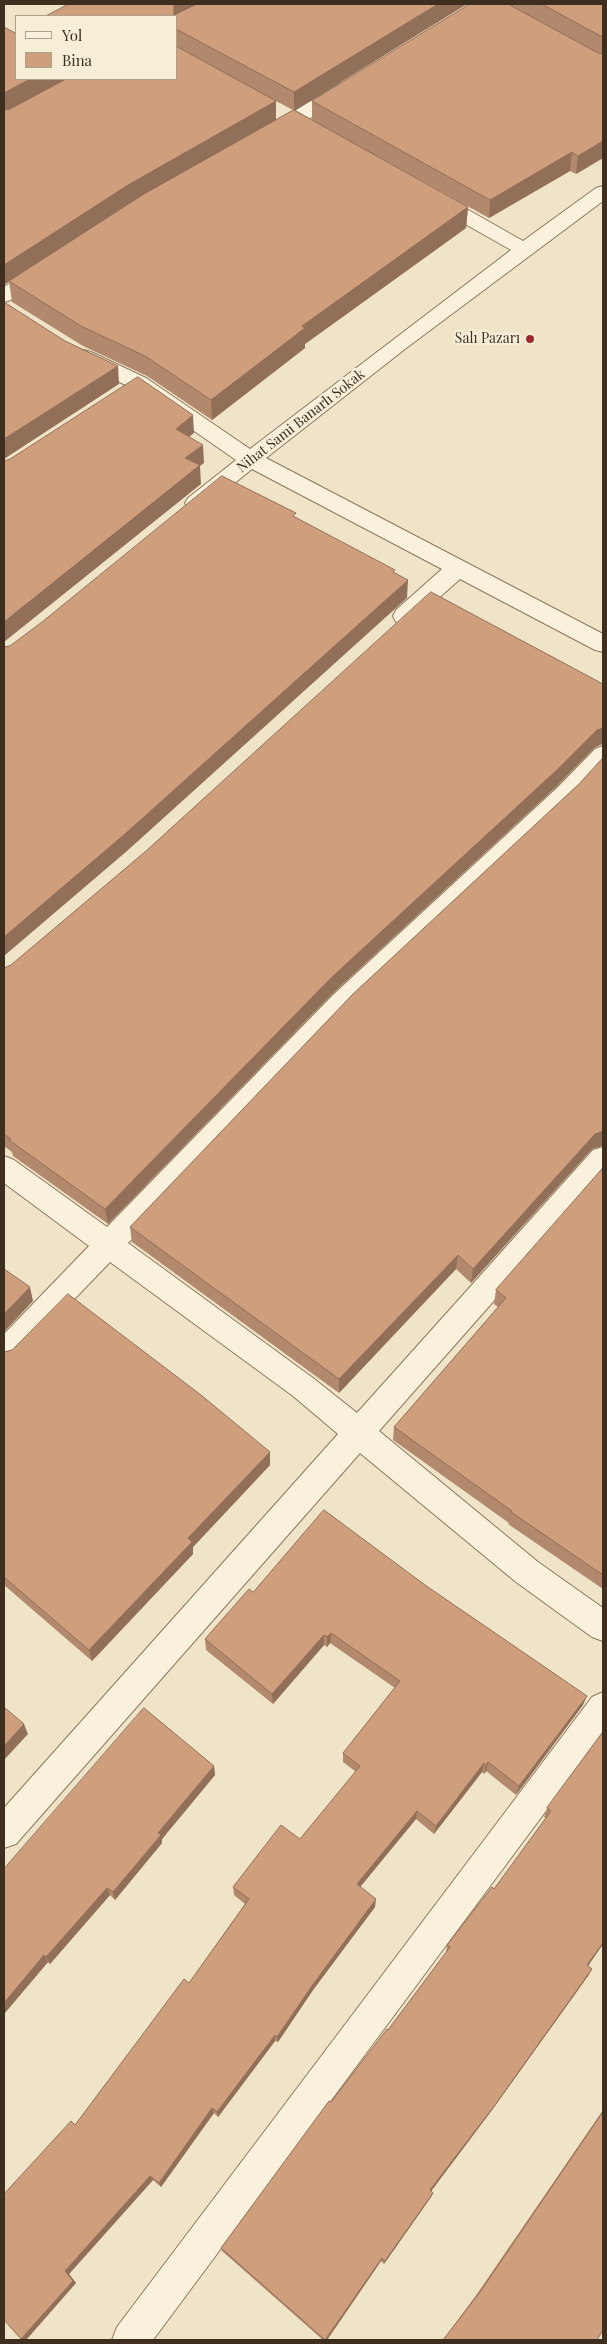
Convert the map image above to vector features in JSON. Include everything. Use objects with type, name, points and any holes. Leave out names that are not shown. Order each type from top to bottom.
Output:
[{"type":"street","points":[[254,144],[363,77]]},
{"type":"street","points":[[278,111],[312,130]]},
{"type":"street","points":[[422,192],[524,249]]},
{"type":"street","name":"Nihat Sami Banarlı Sokak","points":[[184,513],[250,459],[524,249],[603,192]]},
{"type":"street","points":[[6,306],[54,264]]},
{"type":"street","points":[[67,348],[131,389],[250,459],[603,644]]},
{"type":"street","points":[[384,634],[458,568]]},
{"type":"street","points":[[4,1353],[342,1002],[559,801],[603,755]]},
{"type":"street","points":[[4,1832],[603,1158]]},
{"type":"street","points":[[4,1168],[303,1387],[527,1572],[603,1626]]},
{"type":"street","points":[[130,2340],[603,1708]]},
{"type":"building","points":[[69,4],[174,4],[174,15],[48,15]]},
{"type":"building","points":[[197,4],[438,4],[294,92],[178,30],[178,15],[174,15]]},
{"type":"building","points":[[470,4],[508,4],[603,54],[603,141],[578,156],[572,152],[490,200],[312,101]]},
{"type":"building","points":[[542,4],[603,4],[603,37]]},
{"type":"building","points":[[4,27],[15,33],[15,80],[28,80],[4,93]]},
{"type":"building","points":[[178,47],[276,101],[128,185],[4,265],[4,110],[10,109],[64,80],[178,80]]},
{"type":"building","points":[[294,110],[468,207],[302,326],[305,328],[211,400],[145,356],[81,326],[9,281],[144,194]]},
{"type":"building","points":[[4,302],[65,341],[118,366],[4,439]]},
{"type":"building","points":[[138,377],[193,415],[176,429],[203,445],[185,458],[200,465],[4,622],[4,461]]},
{"type":"building","points":[[222,476],[296,513],[293,516],[395,570],[393,572],[408,580],[125,834],[4,937],[4,647],[10,646],[42,622]]},
{"type":"building","points":[[431,592],[603,684],[603,728],[597,730],[558,769],[332,977],[105,1209],[9,1140],[11,1139],[4,1134],[4,968],[11,965],[146,851]]},
{"type":"building","points":[[603,758],[603,1131],[595,1134],[473,1269],[458,1255],[339,1379],[130,1227],[353,994],[579,784]]},
{"type":"building","points":[[603,1168],[603,1575],[511,1512],[394,1427],[506,1298],[496,1290]]},
{"type":"building","points":[[4,1269],[30,1287],[4,1314]]},
{"type":"building","points":[[68,1294],[201,1395],[270,1452],[188,1538],[192,1542],[89,1650],[4,1577],[4,1352],[12,1350]]},
{"type":"building","points":[[324,1510],[425,1585],[587,1696],[519,1786],[488,1762],[486,1765],[484,1763],[436,1826],[417,1811],[357,1884],[376,1899],[277,2037],[275,2035],[217,2112],[212,2108],[159,2183],[150,2176],[65,2271],[73,2281],[21,2339],[4,2320],[4,2194],[71,2121],[75,2125],[184,1979],[189,1983],[249,1899],[233,1887],[281,1825],[300,1839],[360,1766],[343,1753],[400,1681],[331,1633],[327,1637],[324,1635],[272,1694],[205,1639],[249,1589],[253,1592]]},
{"type":"building","points":[[4,1707],[24,1724],[4,1746]]},
{"type":"building","points":[[144,1708],[214,1766],[158,1833],[161,1835],[113,1892],[107,1888],[46,1957],[44,1955],[4,2003],[4,1869]]},
{"type":"building","points":[[603,1732],[603,1943],[587,1965],[592,1969],[495,2105],[430,2190],[433,2193],[385,2261],[382,2258],[325,2340],[221,2248],[329,2101],[331,2102],[388,2030],[450,1947],[447,1945],[492,1887],[494,1889],[551,1811],[547,1808]]},
{"type":"building","points":[[603,2112],[603,2330],[597,2340],[443,2340],[480,2292]]},
{"type":"place","name":"Salı Pazarı","points":[[530,339]]}]
